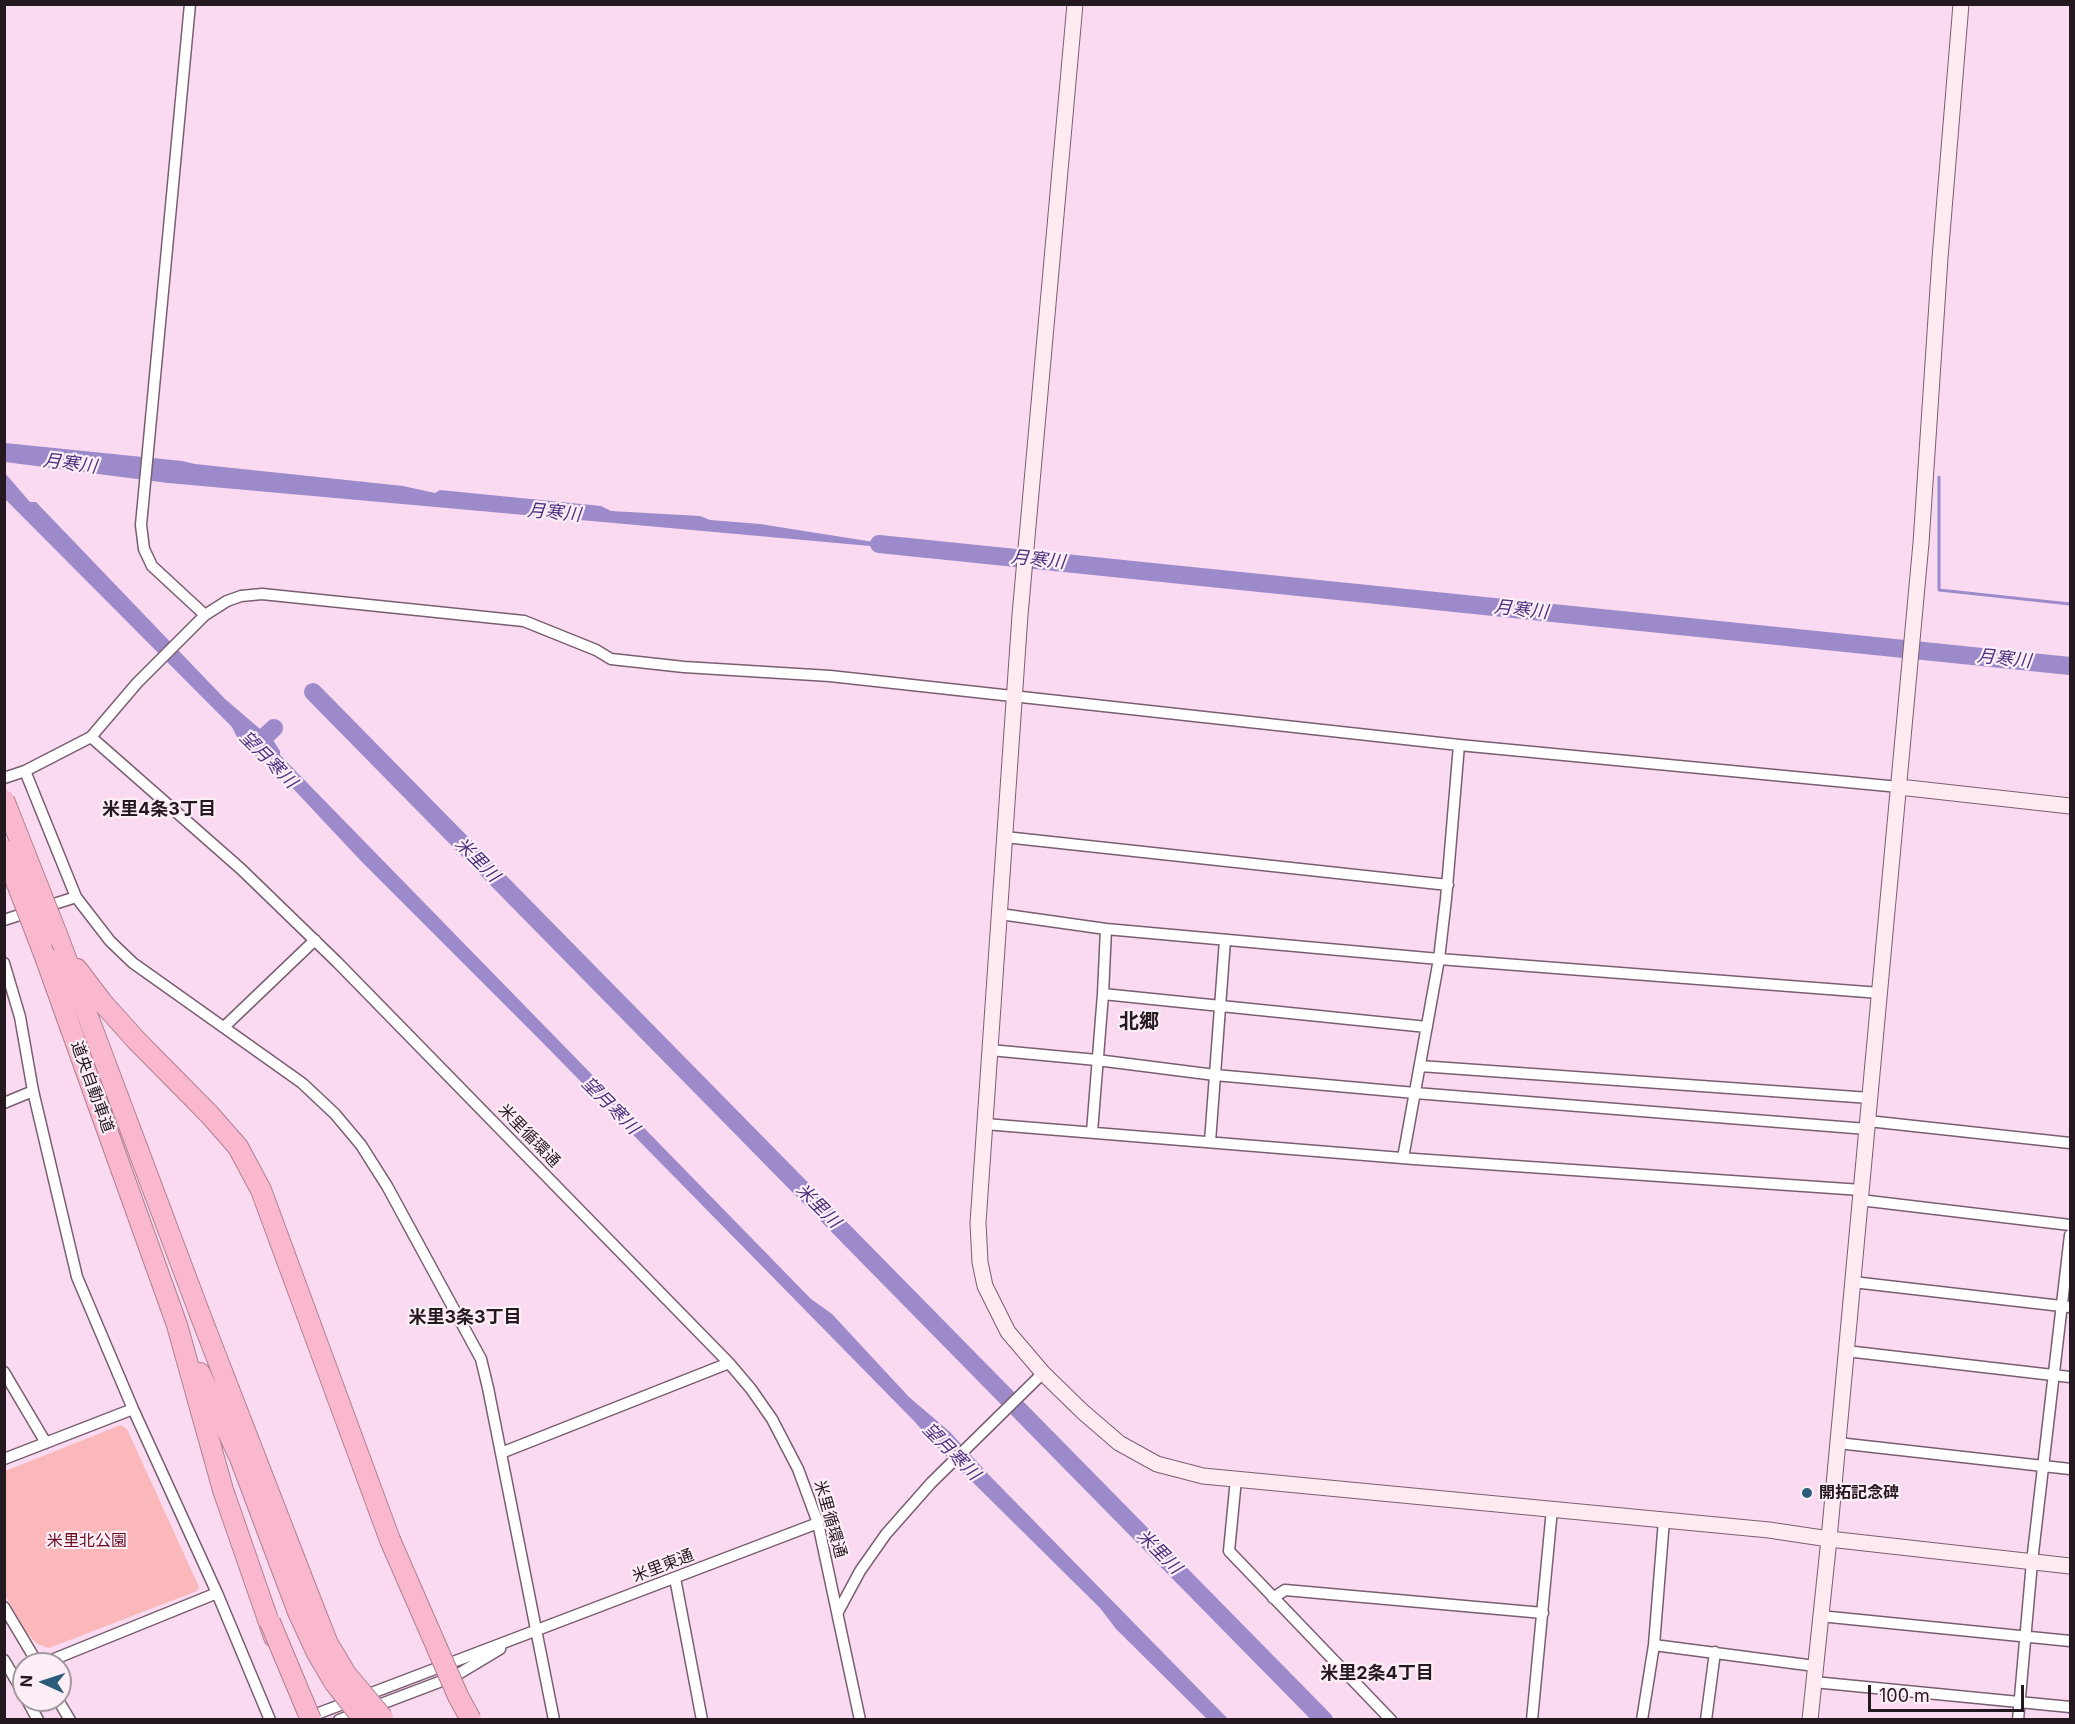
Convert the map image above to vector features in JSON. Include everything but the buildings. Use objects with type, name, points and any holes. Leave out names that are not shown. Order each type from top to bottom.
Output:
[{"type":"highway","points":[[4,800],[62,945],[201,1317],[340,1678]]},
{"type":"highway","name":"道央自動車道","points":[[4,850],[44,954],[177,1325]]},
{"type":"highway","points":[[62,945],[116,1017],[210,1114],[238,1148],[256,1181],[392,1547],[418,1627],[456,1719]]},
{"type":"highway","points":[[177,1325],[223,1490],[302,1719]]},
{"type":"highway","points":[[177,1325],[240,1458],[298,1612],[317,1653],[377,1719]]},
{"type":"highway","points":[[392,1547],[458,1696],[471,1719]]},
{"type":"highway","points":[[270,1622],[312,1719]]},
{"type":"street","points":[[190,4],[141,525],[144,549],[152,566],[205,615]]},
{"type":"street","points":[[1075,4],[1021,602],[978,1223],[980,1262],[985,1286],[1008,1332],[1043,1373],[1119,1443],[1156,1464],[1203,1476],[1769,1530],[1829,1539],[2070,1566]]},
{"type":"street","points":[[1810,1719],[1829,1539],[1925,500],[1938,291],[1961,4]]},
{"type":"street","points":[[4,778],[25,771],[91,737],[137,683],[205,615],[227,601],[242,596],[261,594],[524,621],[596,650],[611,659],[684,667],[830,676],[1459,745],[1899,787],[2070,806]]},
{"type":"street","name":"米里循環通","points":[[91,737],[240,869],[315,940],[729,1363],[751,1389],[772,1419],[798,1468],[819,1523],[860,1719]]},
{"type":"street","points":[[1403,1158],[1439,959],[1448,885],[1459,745]]},
{"type":"street","points":[[25,771],[76,897],[110,941],[133,963],[302,1083],[335,1114],[361,1145],[393,1196],[481,1359],[554,1719]]},
{"type":"street","points":[[1005,837],[1448,885]]},
{"type":"street","points":[[4,921],[76,897]]},
{"type":"street","points":[[1000,914],[1106,929],[1226,940],[1880,993]]},
{"type":"street","points":[[1092,1132],[1106,929]]},
{"type":"street","points":[[224,1027],[315,940]]},
{"type":"street","points":[[1209,1142],[1226,940]]},
{"type":"street","points":[[4,963],[20,1017],[33,1091],[77,1277],[133,1409],[218,1593],[270,1719]]},
{"type":"street","points":[[1103,994],[1427,1027]]},
{"type":"street","points":[[990,1050],[1097,1059],[1215,1075],[1415,1094],[1868,1125],[2070,1143]]},
{"type":"street","points":[[1420,1066],[1870,1098]]},
{"type":"street","points":[[4,1103],[33,1091]]},
{"type":"street","points":[[985,1124],[1861,1195],[2070,1225]]},
{"type":"street","points":[[2018,1719],[2043,1466],[2067,1306],[2070,1235]]},
{"type":"street","points":[[1852,1282],[2067,1306]]},
{"type":"street","points":[[1846,1351],[2070,1377]]},
{"type":"street","points":[[501,1453],[729,1363]]},
{"type":"street","points":[[4,1372],[45,1443]]},
{"type":"street","points":[[838,1612],[860,1571],[886,1534],[931,1483],[1043,1373]]},
{"type":"street","points":[[4,1459],[133,1409]]},
{"type":"street","points":[[1838,1443],[2070,1469]]},
{"type":"street","points":[[1236,1479],[1229,1551],[1391,1719]]},
{"type":"street","points":[[1532,1719],[1552,1509]]},
{"type":"street","points":[[1642,1719],[1654,1645],[1664,1520]]},
{"type":"street","name":"米里東通","points":[[302,1719],[819,1523]]},
{"type":"street","points":[[675,1578],[702,1719]]},
{"type":"street","points":[[1273,1598],[1285,1590],[1543,1613]]},
{"type":"street","points":[[70,1652],[218,1593]]},
{"type":"street","points":[[4,1607],[32,1652]]},
{"type":"street","points":[[1820,1616],[2070,1641]]},
{"type":"street","name":"米里東通","points":[[339,1719],[455,1676],[518,1638]]},
{"type":"street","points":[[1654,1645],[1815,1666]]},
{"type":"street","points":[[1706,1719],[1715,1652]]},
{"type":"street","points":[[1814,1682],[2070,1707]]},
{"type":"green space","name":"米里北公園","points":[[121,1425],[127,1429],[199,1587],[197,1591],[49,1648],[37,1644],[26,1632],[5,1595],[5,1471]]},
{"type":"water","points":[[5,443],[403,486],[435,493],[440,490],[601,506],[611,511],[700,516],[710,520],[760,524],[937,552],[168,483],[5,462]]},
{"type":"water","name":"望月寒川","points":[[4,472],[30,502],[36,502],[225,699],[273,740],[280,755],[811,1299],[832,1314],[909,1397],[950,1432],[988,1474],[1228,1719],[1207,1719],[1116,1629],[1100,1608],[936,1446],[540,1040],[360,860],[271,765],[265,765],[237,737],[232,727],[5,499]]},
{"type":"waterway","points":[[1939,477],[1939,590],[2070,604]]},
{"type":"waterway","name":"月寒川","points":[[879,544],[2070,666]]},
{"type":"waterway","name":"米里川","points":[[313,692],[1324,1720]]},
{"type":"waterway","name":"米里川","points":[[256,745],[274,728]]},
{"type":"place","name":"開拓記念碑","points":[[1807,1493]]},
{"type":"district","name":"米里4条3丁目","points":[[159,810]]},
{"type":"district","name":"北郷","points":[[1139,1022]]},
{"type":"district","name":"米里3条3丁目","points":[[465,1318]]},
{"type":"district","name":"米里2条4丁目","points":[[1377,1674]]}]
